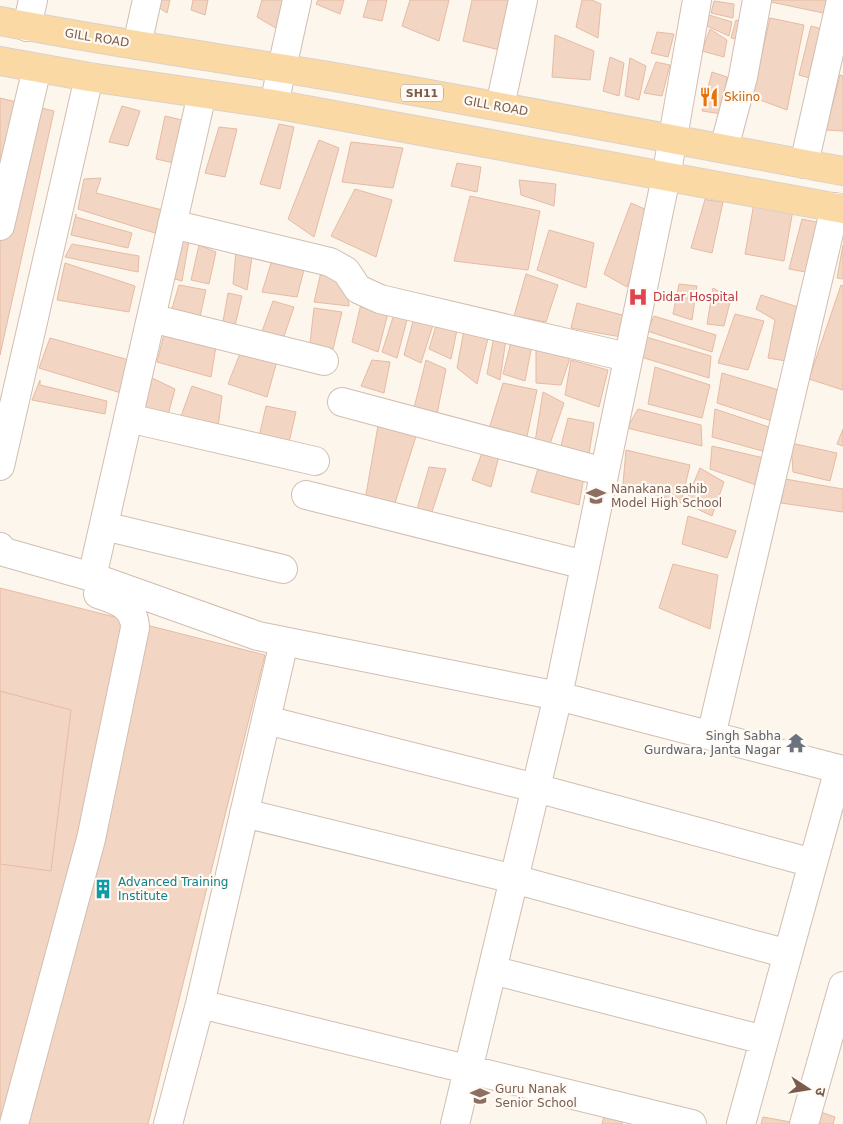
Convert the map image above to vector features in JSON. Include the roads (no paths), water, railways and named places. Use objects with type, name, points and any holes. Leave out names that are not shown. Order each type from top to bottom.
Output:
[{"type":"main road","name":"GILL ROAD","points":[[0,21],[500,106],[843,171]]},
{"type":"main road","points":[[0,61],[89,77],[274,104],[839,208]]},
{"type":"street","points":[[27,26],[32,0]]},
{"type":"street","points":[[137,44],[147,0]]},
{"type":"street","points":[[274,104],[297,0]]},
{"type":"street","points":[[500,106],[523,0]]},
{"type":"street","points":[[455,1124],[558,696],[627,357],[666,177],[697,0]]},
{"type":"street","points":[[724,148],[743,77],[757,0]]},
{"type":"street","points":[[804,164],[840,0]]},
{"type":"street","points":[[0,226],[37,68]]},
{"type":"street","points":[[0,466],[89,77]]},
{"type":"street","points":[[92,577],[202,94]]},
{"type":"street","points":[[711,736],[839,208]]},
{"type":"street","points":[[172,224],[330,262],[346,271],[358,289],[380,299],[627,357]]},
{"type":"street","points":[[151,318],[324,361]]},
{"type":"street","points":[[342,402],[604,472]]},
{"type":"street","points":[[128,418],[315,461]]},
{"type":"street","points":[[306,495],[585,565]]},
{"type":"street","points":[[104,526],[283,569]]},
{"type":"street","points":[[0,547],[4,552],[92,577],[258,636],[558,696],[711,736],[841,767],[741,1124]]},
{"type":"street","points":[[0,567],[108,598],[126,606],[132,613],[135,621],[91,839],[14,1124]]},
{"type":"street","points":[[168,1124],[200,1004],[284,642]]},
{"type":"street","points":[[266,720],[536,788],[813,863]]},
{"type":"street","points":[[244,813],[514,879],[788,954]]},
{"type":"street","points":[[492,970],[764,1040]]},
{"type":"street","points":[[804,1124],[843,986]]},
{"type":"street","points":[[200,1004],[692,1124]]},
{"type":"place","name":"Skiino","points":[[709,97]]},
{"type":"place","name":"Didar Hospital","points":[[638,297]]},
{"type":"place","name":"Nanakana sahib Model High School","points":[[596,496]]},
{"type":"place","name":"Singh Sabha Gurdwara, Janta Nagar","points":[[796,743]]},
{"type":"place","name":"Advanced Training Institute","points":[[103,889]]},
{"type":"place","name":"Guru Nanak Senior School","points":[[480,1096]]}]
